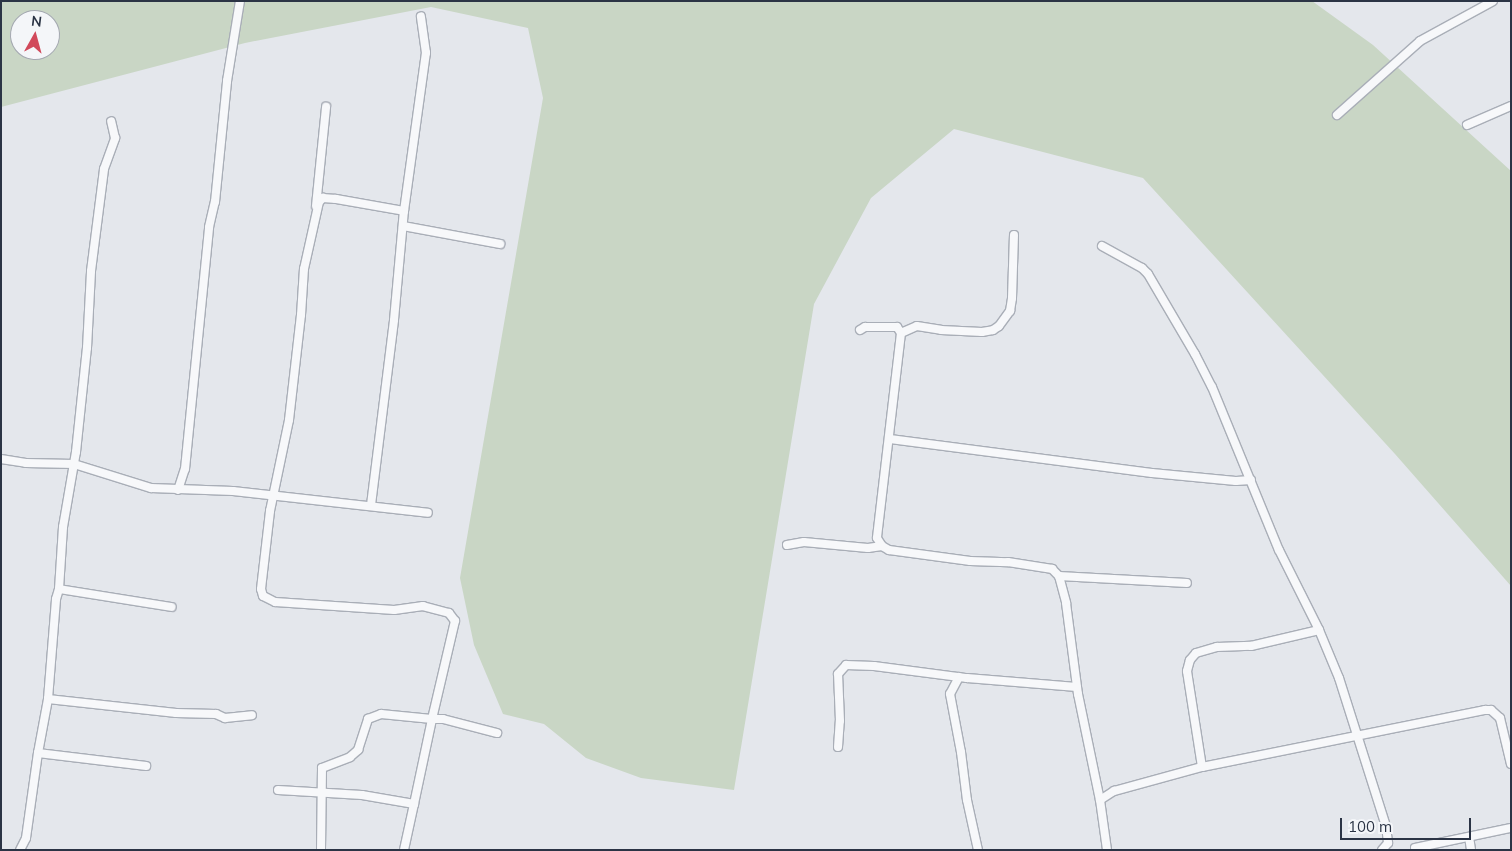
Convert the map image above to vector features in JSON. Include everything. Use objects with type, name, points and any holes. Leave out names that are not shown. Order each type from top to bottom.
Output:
[{"type":"street","points":[[178,490],[185,469],[209,227],[216,202],[227,81],[240,1]]},
{"type":"street","points":[[1337,115],[1420,41],[1493,1]]},
{"type":"street","points":[[371,505],[394,320],[404,211],[426,53],[421,16]]},
{"type":"street","points":[[326,106],[315,215],[304,270],[289,420],[270,511],[261,588],[263,596],[268,600],[286,603],[394,610],[424,606],[449,614],[455,621],[404,850]]},
{"type":"street","points":[[1467,125],[1511,106]]},
{"type":"street","points":[[20,850],[26,838],[48,698],[56,598],[60,589],[63,527],[74,464],[87,348],[91,271],[104,169],[115,138],[111,121]]},
{"type":"street","points":[[315,215],[319,202],[323,198],[404,211]]},
{"type":"street","points":[[403,226],[500,244]]},
{"type":"street","points":[[902,333],[917,326],[941,330],[982,332],[993,330],[999,326],[1010,311],[1014,235]]},
{"type":"street","points":[[1102,246],[1136,264],[1148,274],[1196,354],[1212,388],[1279,550],[1319,630],[1339,678],[1358,734],[1388,836],[1388,843],[1382,850]]},
{"type":"street","points":[[860,330],[865,327],[897,328],[902,333]]},
{"type":"street","points":[[902,333],[877,538],[882,546],[889,550],[940,558],[1008,562],[1052,569],[1059,576],[1066,603],[1077,687],[1100,800],[1107,850]]},
{"type":"street","points":[[890,439],[1152,473],[1236,481],[1251,480]]},
{"type":"street","points":[[1,459],[26,463],[74,464],[151,488],[233,491],[371,505],[428,513]]},
{"type":"street","points":[[787,545],[804,542],[868,548],[882,546]]},
{"type":"street","points":[[1059,576],[1188,583]]},
{"type":"street","points":[[60,589],[172,607]]},
{"type":"street","points":[[1202,767],[1187,671],[1190,660],[1196,653],[1217,647],[1252,646],[1319,630]]},
{"type":"street","points":[[838,747],[840,721],[838,674],[846,665],[874,666],[958,677],[1077,687]]},
{"type":"street","points":[[958,677],[950,694],[961,752],[967,800],[978,850]]},
{"type":"street","points":[[48,698],[176,713],[216,714],[224,718],[252,715]]},
{"type":"street","points":[[1100,800],[1114,791],[1202,767],[1316,743],[1348,739],[1358,734],[1491,710],[1500,718],[1511,764]]},
{"type":"street","points":[[321,850],[320,794],[322,768],[350,757],[358,750],[368,718],[381,714],[443,720],[497,733]]},
{"type":"street","points":[[38,753],[146,766]]},
{"type":"street","points":[[278,790],[362,795],[414,804]]},
{"type":"street","points":[[1416,848],[1511,828]]},
{"type":"street","points":[[1469,837],[1471,850]]},
{"type":"green space","points":[[1,1],[1312,1],[1373,45],[1511,171],[1511,586],[1395,454],[1143,178],[954,129],[871,198],[814,304],[734,790],[641,778],[586,758],[544,724],[503,714],[474,645],[460,578],[543,98],[528,28],[431,7],[245,43],[1,107]]}]
